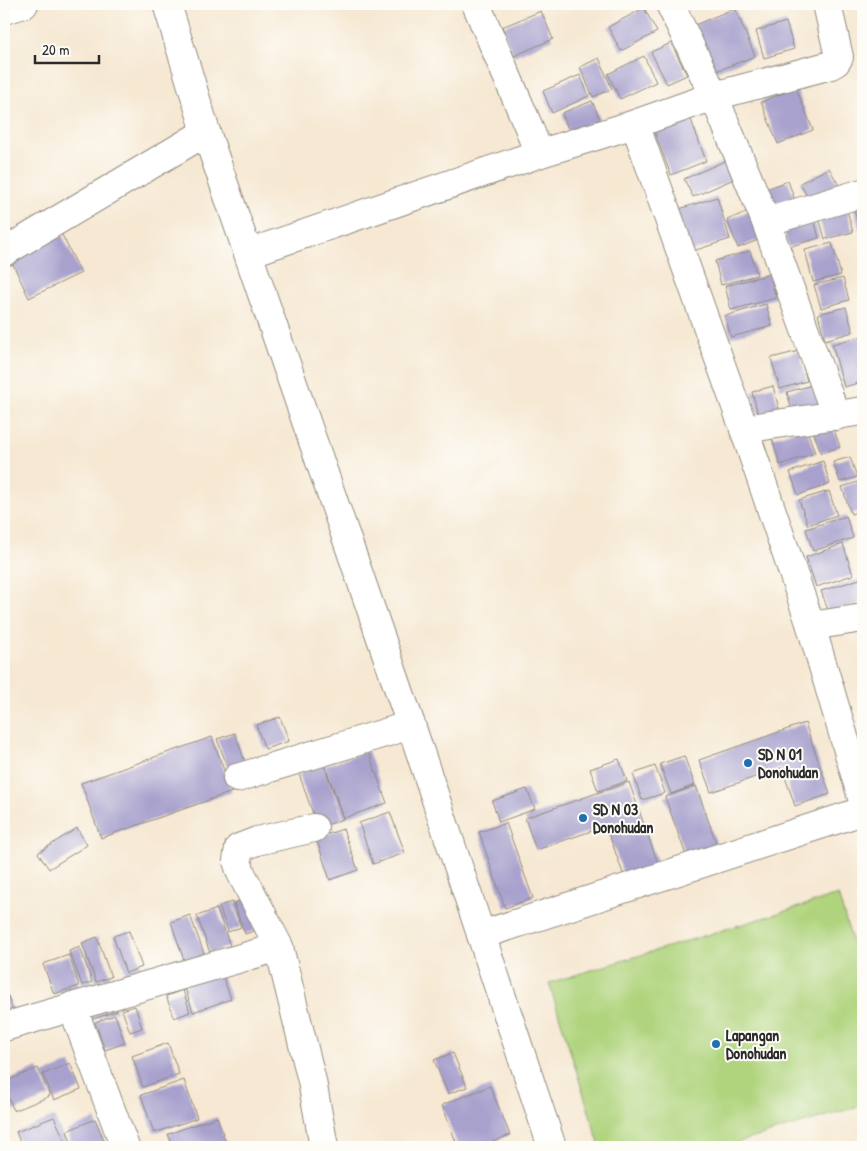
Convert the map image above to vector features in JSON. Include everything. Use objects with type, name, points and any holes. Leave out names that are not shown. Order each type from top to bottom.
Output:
[{"type":"street","points":[[4,10],[24,4]]},
{"type":"street","points":[[167,4],[206,132],[411,725],[552,1147]]},
{"type":"street","points":[[476,4],[530,130],[538,154]]},
{"type":"street","points":[[670,4],[714,96],[766,222],[836,416]]},
{"type":"street","points":[[249,253],[714,96],[831,65],[839,57],[827,4]]},
{"type":"street","points":[[635,124],[744,429],[811,626],[863,801]]},
{"type":"street","points":[[4,252],[206,132]]},
{"type":"street","points":[[766,222],[862,193]]},
{"type":"street","points":[[744,429],[863,412]]},
{"type":"street","points":[[811,626],[863,618]]},
{"type":"street","points":[[237,778],[411,725]]},
{"type":"street","points":[[481,935],[863,811]]},
{"type":"street","points":[[314,828],[240,848],[237,861],[279,947],[312,1081],[324,1147]]},
{"type":"street","points":[[4,1027],[279,947]]},
{"type":"street","points":[[72,1006],[125,1147]]},
{"type":"green space","name":"Lapangan Donohudan","points":[[838,895],[863,976],[863,1105],[723,1147],[600,1147],[549,983]]},
{"type":"building","points":[[644,8],[657,32],[621,51],[608,27]]},
{"type":"building","points":[[735,8],[755,56],[714,72],[695,25]]},
{"type":"building","points":[[541,11],[553,39],[514,56],[502,27]]},
{"type":"building","points":[[786,22],[794,49],[764,58],[756,31]]},
{"type":"building","points":[[671,43],[687,75],[667,84],[651,52]]},
{"type":"building","points":[[644,56],[656,82],[620,99],[608,74]]},
{"type":"building","points":[[599,58],[612,89],[593,97],[580,67]]},
{"type":"building","points":[[580,75],[589,96],[552,113],[543,91]]},
{"type":"building","points":[[796,88],[813,130],[778,144],[761,102]]},
{"type":"building","points":[[592,101],[600,119],[569,132],[562,113]]},
{"type":"building","points":[[689,114],[706,161],[671,175],[653,128]]},
{"type":"building","points":[[727,160],[736,178],[693,197],[684,179]]},
{"type":"building","points":[[829,168],[841,189],[811,205],[800,183]]},
{"type":"building","points":[[788,181],[796,203],[773,210],[766,189]]},
{"type":"building","points":[[717,197],[730,239],[690,252],[676,210]]},
{"type":"building","points":[[863,203],[863,230],[860,231],[853,206]]},
{"type":"building","points":[[846,206],[853,232],[825,239],[818,214]]},
{"type":"building","points":[[751,210],[763,238],[738,248],[727,220]]},
{"type":"building","points":[[813,215],[819,238],[788,247],[782,223]]},
{"type":"building","points":[[60,231],[81,273],[29,298],[9,256]]},
{"type":"building","points":[[832,243],[841,275],[813,282],[805,250]]},
{"type":"building","points":[[750,251],[757,275],[721,285],[715,261]]},
{"type":"building","points":[[770,274],[776,298],[731,310],[725,286]]},
{"type":"building","points":[[843,278],[849,300],[821,308],[814,285]]},
{"type":"building","points":[[766,304],[772,326],[731,337],[725,316]]},
{"type":"building","points":[[846,307],[853,332],[825,340],[818,314]]},
{"type":"building","points":[[863,336],[863,382],[844,387],[832,344]]},
{"type":"building","points":[[799,351],[807,381],[780,389],[771,358]]},
{"type":"building","points":[[816,384],[821,404],[792,411],[787,392]]},
{"type":"building","points":[[773,386],[779,409],[758,414],[752,392]]},
{"type":"building","points":[[832,424],[840,447],[821,453],[813,430]]},
{"type":"building","points":[[806,427],[815,453],[780,465],[772,438]]},
{"type":"building","points":[[850,457],[857,477],[840,482],[833,462]]},
{"type":"building","points":[[823,461],[830,484],[798,495],[790,472]]},
{"type":"building","points":[[858,482],[863,497],[863,510],[851,514],[842,487]]},
{"type":"building","points":[[829,491],[837,515],[808,525],[799,500]]},
{"type":"building","points":[[846,516],[853,538],[813,551],[806,529]]},
{"type":"building","points":[[843,544],[853,575],[816,587],[806,557]]},
{"type":"building","points":[[863,578],[863,602],[829,613],[821,591]]},
{"type":"building","points":[[280,717],[289,741],[265,749],[256,725]]},
{"type":"building","points":[[805,723],[830,794],[795,806],[782,768],[711,792],[699,760]]},
{"type":"building","points":[[235,733],[245,762],[228,768],[217,739]]},
{"type":"building","points":[[212,737],[232,792],[101,838],[81,783]]},
{"type":"building","points":[[368,751],[387,803],[344,818],[325,766]]},
{"type":"building","points":[[684,756],[695,785],[671,794],[660,764]]},
{"type":"building","points":[[619,759],[627,781],[598,791],[590,769]]},
{"type":"building","points":[[324,765],[343,819],[318,828],[299,774]]},
{"type":"building","points":[[655,766],[665,793],[642,800],[633,774]]},
{"type":"building","points":[[629,782],[658,864],[624,876],[606,826],[536,850],[525,818]]},
{"type":"building","points":[[696,786],[717,845],[686,855],[665,797]]},
{"type":"building","points":[[527,789],[535,809],[499,822],[492,801]]},
{"type":"building","points":[[390,812],[405,853],[373,864],[359,823]]},
{"type":"building","points":[[506,823],[533,898],[505,908],[479,832]]},
{"type":"building","points":[[77,828],[87,845],[49,869],[38,853]]},
{"type":"building","points":[[343,829],[358,870],[330,880],[316,838]]},
{"type":"building","points":[[252,897],[262,928],[245,934],[234,903]]},
{"type":"building","points":[[232,902],[241,927],[228,932],[219,906]]},
{"type":"building","points":[[217,909],[230,946],[210,953],[197,916]]},
{"type":"building","points":[[190,915],[205,956],[185,963],[171,922]]},
{"type":"building","points":[[129,931],[142,967],[126,973],[113,936]]},
{"type":"building","points":[[97,937],[111,977],[96,982],[82,943]]},
{"type":"building","points":[[80,947],[92,982],[82,985],[69,951]]},
{"type":"building","points":[[69,955],[79,986],[54,994],[43,964]]},
{"type":"building","points":[[221,972],[231,999],[193,1012],[184,985]]},
{"type":"building","points":[[183,990],[190,1012],[174,1018],[166,996]]},
{"type":"building","points":[[8,996],[13,1011],[4,1014],[4,998]]},
{"type":"building","points":[[113,1002],[117,1011],[90,1020],[87,1011]]},
{"type":"building","points":[[135,1006],[142,1028],[130,1032],[122,1010]]},
{"type":"building","points":[[115,1015],[125,1043],[105,1050],[95,1022]]},
{"type":"building","points":[[168,1043],[179,1074],[143,1087],[132,1056]]},
{"type":"building","points":[[453,1053],[467,1087],[448,1094],[434,1060]]},
{"type":"building","points":[[70,1063],[81,1089],[54,1100],[43,1074]]},
{"type":"building","points":[[38,1068],[50,1096],[14,1111],[4,1087],[4,1082]]},
{"type":"building","points":[[184,1080],[197,1118],[154,1133],[141,1095]]},
{"type":"building","points":[[490,1086],[510,1135],[480,1147],[458,1147],[442,1105]]},
{"type":"building","points":[[54,1117],[68,1147],[22,1147],[16,1132]]},
{"type":"building","points":[[217,1117],[226,1143],[213,1147],[173,1147],[168,1134]]},
{"type":"building","points":[[95,1119],[106,1145],[101,1147],[73,1147],[67,1131]]},
{"type":"place","name":"SD N 01 Donohudan","points":[[748,763]]},
{"type":"place","name":"SD N 03 Donohudan","points":[[583,818]]},
{"type":"place","name":"Lapangan Donohudan","points":[[716,1044]]}]
